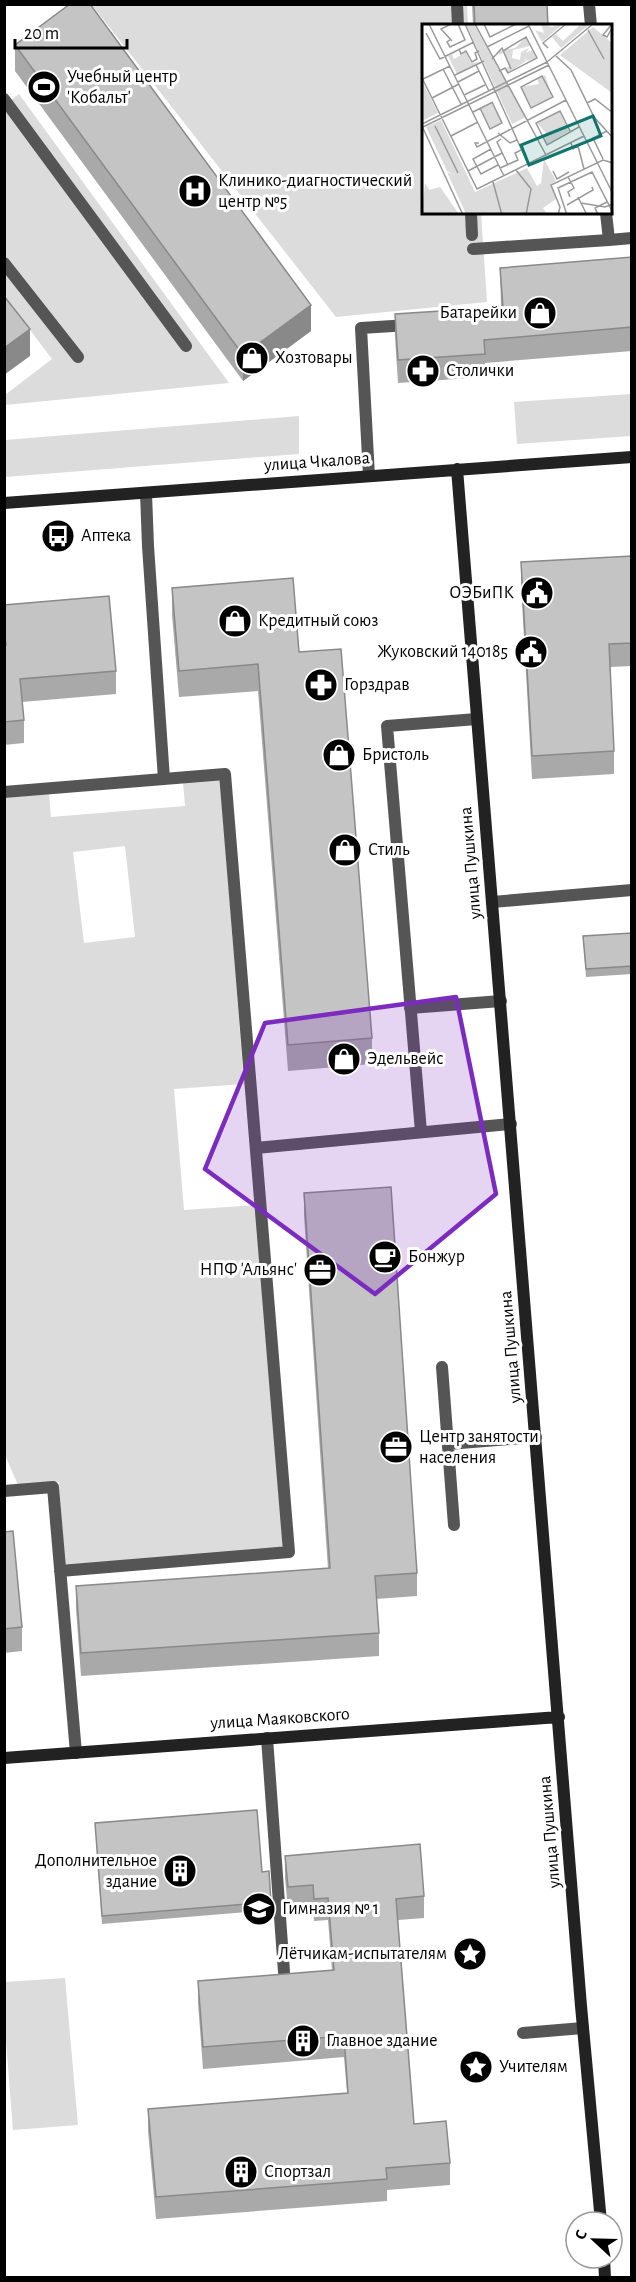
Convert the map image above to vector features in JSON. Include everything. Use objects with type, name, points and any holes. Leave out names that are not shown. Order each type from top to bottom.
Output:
[{"type":"street","name":"улица Чкалова","points":[[4,503],[632,457]]},
{"type":"street","name":"улица Пушкина","points":[[458,470],[583,2028],[600,2210]]},
{"type":"street","name":"улица Маяковского","points":[[4,1758],[559,1717]]},
{"type":"lane","points":[[457,4],[458,24]]},
{"type":"lane","points":[[589,4],[591,24]]},
{"type":"lane","points":[[4,99],[186,346]]},
{"type":"lane","points":[[471,214],[472,235]]},
{"type":"lane","points":[[606,214],[609,240]]},
{"type":"lane","points":[[473,249],[632,238]]},
{"type":"lane","points":[[4,263],[78,357]]},
{"type":"lane","points":[[369,476],[361,328],[424,324]]},
{"type":"lane","points":[[146,493],[164,779]]},
{"type":"lane","points":[[421,1132],[387,726],[477,719]]},
{"type":"lane","points":[[4,792],[225,774],[289,1552],[60,1571]]},
{"type":"lane","points":[[492,902],[632,890]]},
{"type":"lane","points":[[410,1008],[501,1001]]},
{"type":"lane","points":[[256,1148],[511,1124]]},
{"type":"lane","points":[[442,1367],[454,1525]]},
{"type":"lane","points":[[448,1444],[536,1437]]},
{"type":"lane","points":[[4,1491],[53,1487],[76,1753]]},
{"type":"lane","points":[[267,1738],[285,1972]]},
{"type":"lane","points":[[523,2033],[583,2028]]},
{"type":"highlighted area","points":[[456,997],[496,1194],[375,1294],[205,1169],[265,1023]]},
{"type":"shaded area","points":[[92,5],[467,5],[468,24],[422,24],[422,214],[481,214],[487,302],[336,317]]},
{"type":"shaded area","points":[[19,94],[229,383],[5,405],[5,395],[52,359],[5,297],[5,105]]},
{"type":"shaded area","points":[[631,394],[631,436],[517,444],[514,402]]},
{"type":"shaded area","points":[[299,416],[299,454],[5,477],[5,440]]},
{"type":"shaded area","points":[[220,779],[244,1084],[174,1089],[184,1210],[256,1205],[283,1548],[65,1565],[59,1482],[18,1485],[5,1455],[5,798],[49,794],[51,817],[185,806],[183,782]],"holes":[[[125,846],[135,937],[84,943],[73,852]]]},
{"type":"shaded area","points":[[65,1978],[78,2125],[13,2130],[5,2029],[5,1982]]},
{"type":"building","points":[[70,4],[90,4],[311,305],[243,355],[15,45]]},
{"type":"building","points":[[474,4],[547,4],[548,24],[475,24]]},
{"type":"building","points":[[632,257],[632,327],[484,340],[485,354],[398,360],[395,314],[503,307],[500,268]]},
{"type":"building","points":[[4,296],[30,329],[4,348]]},
{"type":"building","points":[[632,556],[632,643],[609,644],[614,751],[532,756],[521,562]]},
{"type":"building","points":[[293,578],[299,652],[341,649],[372,1038],[288,1045],[258,664],[179,671],[172,588]]},
{"type":"building","points":[[109,596],[116,671],[20,679],[24,720],[4,722],[4,645],[6,645],[4,605]]},
{"type":"building","points":[[632,933],[632,966],[586,969],[583,936]]},
{"type":"building","points":[[391,1187],[417,1573],[375,1576],[379,1633],[81,1653],[76,1586],[330,1568],[304,1193]]},
{"type":"building","points":[[13,1531],[22,1627],[4,1629],[4,1532]]},
{"type":"building","name":"Дополнительное здание","points":[[257,1810],[262,1872],[269,1871],[271,1902],[102,1916],[95,1823]]},
{"type":"building","points":[[420,1844],[424,1896],[396,1899],[414,2124],[446,2121],[450,2163],[386,2168],[387,2179],[156,2197],[148,2109],[348,2093],[344,2036],[203,2047],[198,1981],[334,1970],[328,1898],[314,1899],[313,1885],[288,1887],[285,1856]]},
{"type":"place","name":"Учебный центр 'Кобальт'","points":[[44,87]]},
{"type":"place","name":"Клинико-диагностический центр №5","points":[[195,191]]},
{"type":"place","name":"Батарейки","points":[[540,313]]},
{"type":"place","name":"Хозтовары","points":[[252,358]]},
{"type":"place","name":"Столички","points":[[423,371]]},
{"type":"place","name":"Аптека","points":[[58,536]]},
{"type":"place","name":"ОЭБиПК","points":[[537,593]]},
{"type":"place","name":"Кредитный союз","points":[[235,621]]},
{"type":"place","name":"Жуковский 140185","points":[[531,652]]},
{"type":"place","name":"Горздрав","points":[[321,685]]},
{"type":"place","name":"Бристоль","points":[[339,755]]},
{"type":"place","name":"Стиль","points":[[345,850]]},
{"type":"place","name":"Эдельвейс","points":[[344,1059]]},
{"type":"place","name":"Бонжур","points":[[385,1257]]},
{"type":"place","name":"НПФ 'Альянс'","points":[[320,1270]]},
{"type":"place","name":"Центр занятости населения","points":[[396,1447]]},
{"type":"place","name":"Дополнительное здание","points":[[180,1871]]},
{"type":"place","name":"Гимназия № 1","points":[[259,1909]]},
{"type":"place","name":"Лётчикам-испытателям","points":[[470,1954]]},
{"type":"place","name":"Главное здание","points":[[303,2041]]},
{"type":"place","name":"Учителям","points":[[476,2067]]},
{"type":"place","name":"Спортзал","points":[[241,2172]]}]
